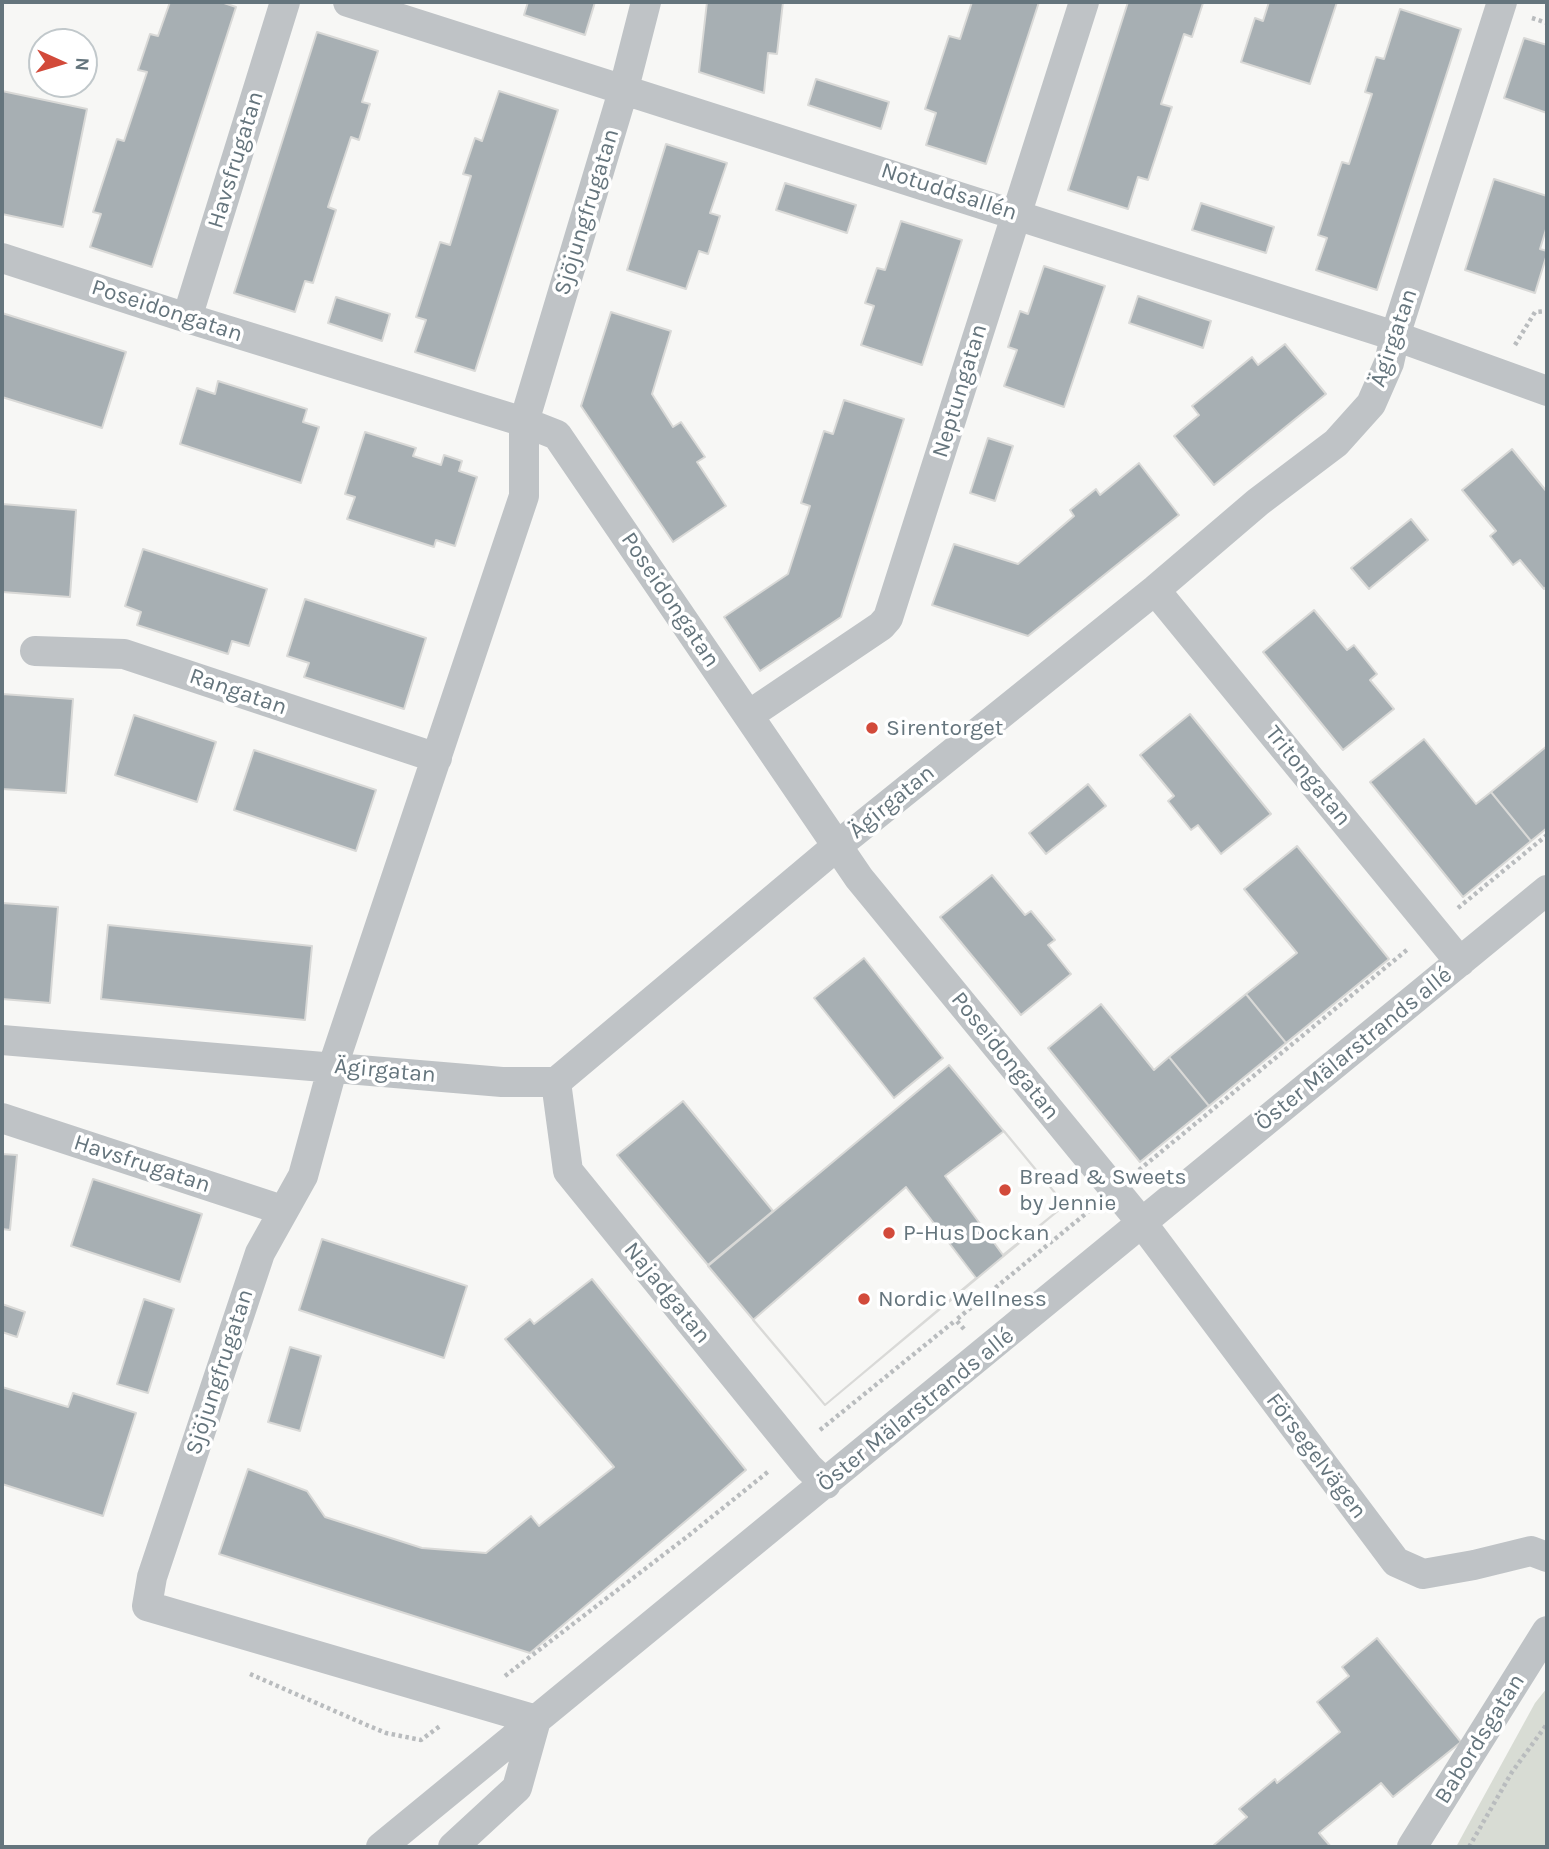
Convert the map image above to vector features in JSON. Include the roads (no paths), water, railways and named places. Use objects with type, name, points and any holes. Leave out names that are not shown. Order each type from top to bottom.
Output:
[{"type":"street","name":"Havsfrugatan","points":[[187,318],[285,2]]},
{"type":"street","name":"Notuddsallén","points":[[348,2],[1016,213],[1395,336],[1547,391]]},
{"type":"street","name":"Sjöjungfrugatan","points":[[536,1720],[147,1606],[152,1577],[260,1253],[303,1175],[333,1066],[524,496],[524,422],[624,89],[646,2]]},
{"type":"street","name":"Neptungatan","points":[[749,715],[881,626],[888,618],[1084,2]]},
{"type":"street","name":"Ägirgatan","points":[[2,1040],[502,1082],[556,1082],[837,846],[1155,590],[1258,502],[1336,443],[1371,404],[1389,363],[1395,336],[1502,2]]},
{"type":"street","name":"Poseidongatan","points":[[2,258],[558,435],[859,878],[1142,1223]]},
{"type":"street","name":"Tritongatan","points":[[1155,590],[1460,962]]},
{"type":"street","name":"Rangatan","points":[[35,650],[124,654],[437,758]]},
{"type":"street","name":"Öster Mälarstrands allé","points":[[381,1847],[1547,890]]},
{"type":"street","name":"Najadgatan","points":[[556,1082],[568,1171],[795,1450],[826,1484]]},
{"type":"street","name":"Havsfrugatan","points":[[2,1118],[282,1210]]},
{"type":"street","name":"Försegelvägen","points":[[1142,1223],[1396,1562],[1423,1574],[1531,1551],[1547,1557]]},
{"type":"street","name":"Babordsgatan","points":[[1412,1847],[1547,1631]]},
{"type":"street","points":[[453,1847],[517,1788],[536,1720]]},
{"type":"place","name":"Sirentorget","points":[[872,728]]},
{"type":"place","name":"Bread & Sweets by Jennie","points":[[1005,1190]]},
{"type":"place","name":"P-Hus Dockan","points":[[889,1233]]},
{"type":"place","name":"Nordic Wellness","points":[[864,1299]]}]
